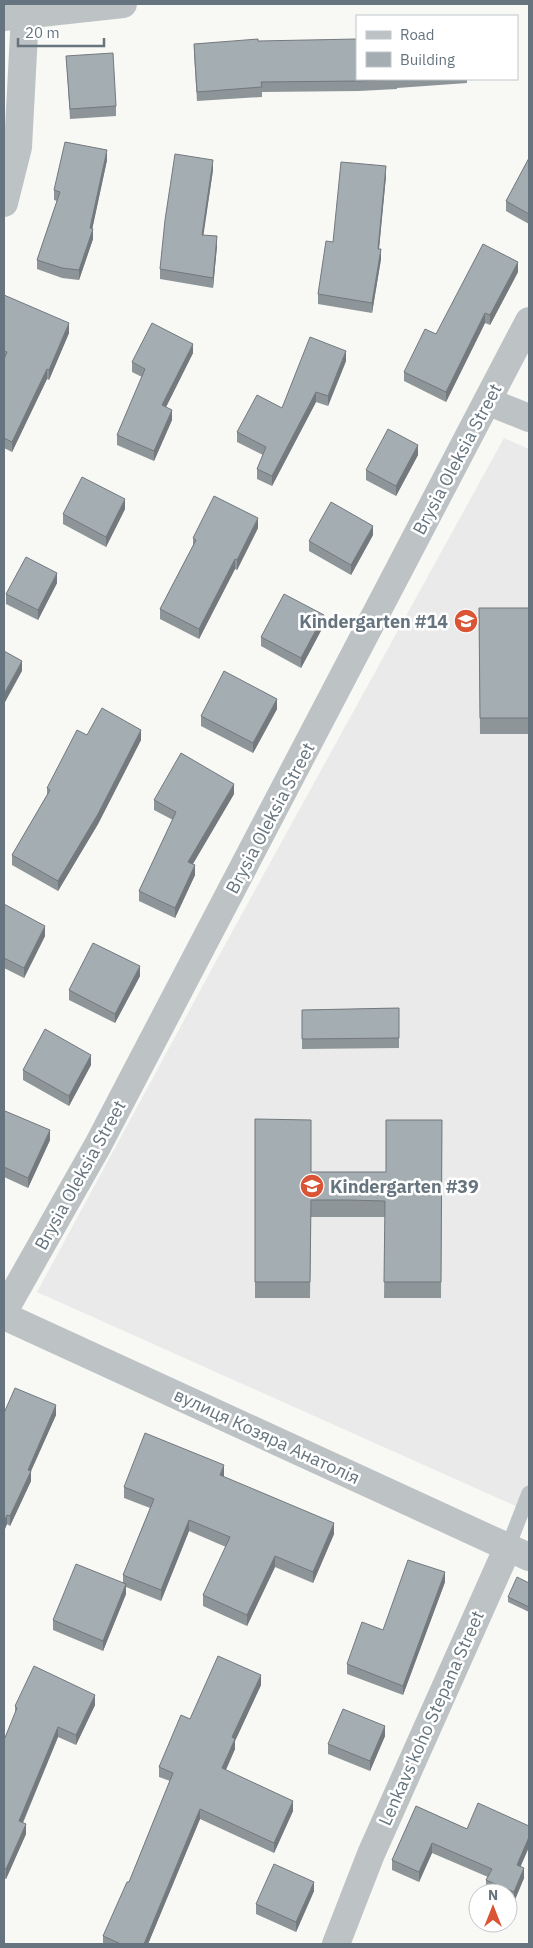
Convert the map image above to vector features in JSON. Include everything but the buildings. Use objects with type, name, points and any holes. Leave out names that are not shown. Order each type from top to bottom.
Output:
[{"type":"street","points":[[4,203],[18,147],[17,12],[123,4]]},
{"type":"street","name":"Brysia Oleksia Street","points":[[4,1311],[98,1145],[529,321]]},
{"type":"street","points":[[487,401],[529,418]]},
{"type":"street","name":"вулиця Козяра Анатолія","points":[[4,1316],[519,1552]]},
{"type":"street","name":"Lenkavsʹkoho Stepana Street","points":[[336,1944],[371,1854],[519,1552]]},
{"type":"lane","name":"Lenkavsʹkoho Stepana Street","points":[[519,1552],[529,1493]]},
{"type":"shaded area","name":"Kindergarten #39","points":[[504,438],[529,449],[529,1512],[37,1292],[221,952]]},
{"type":"place","name":"Kindergarten #14","points":[[466,621]]},
{"type":"place","name":"Kindergarten #39","points":[[312,1186]]}]
